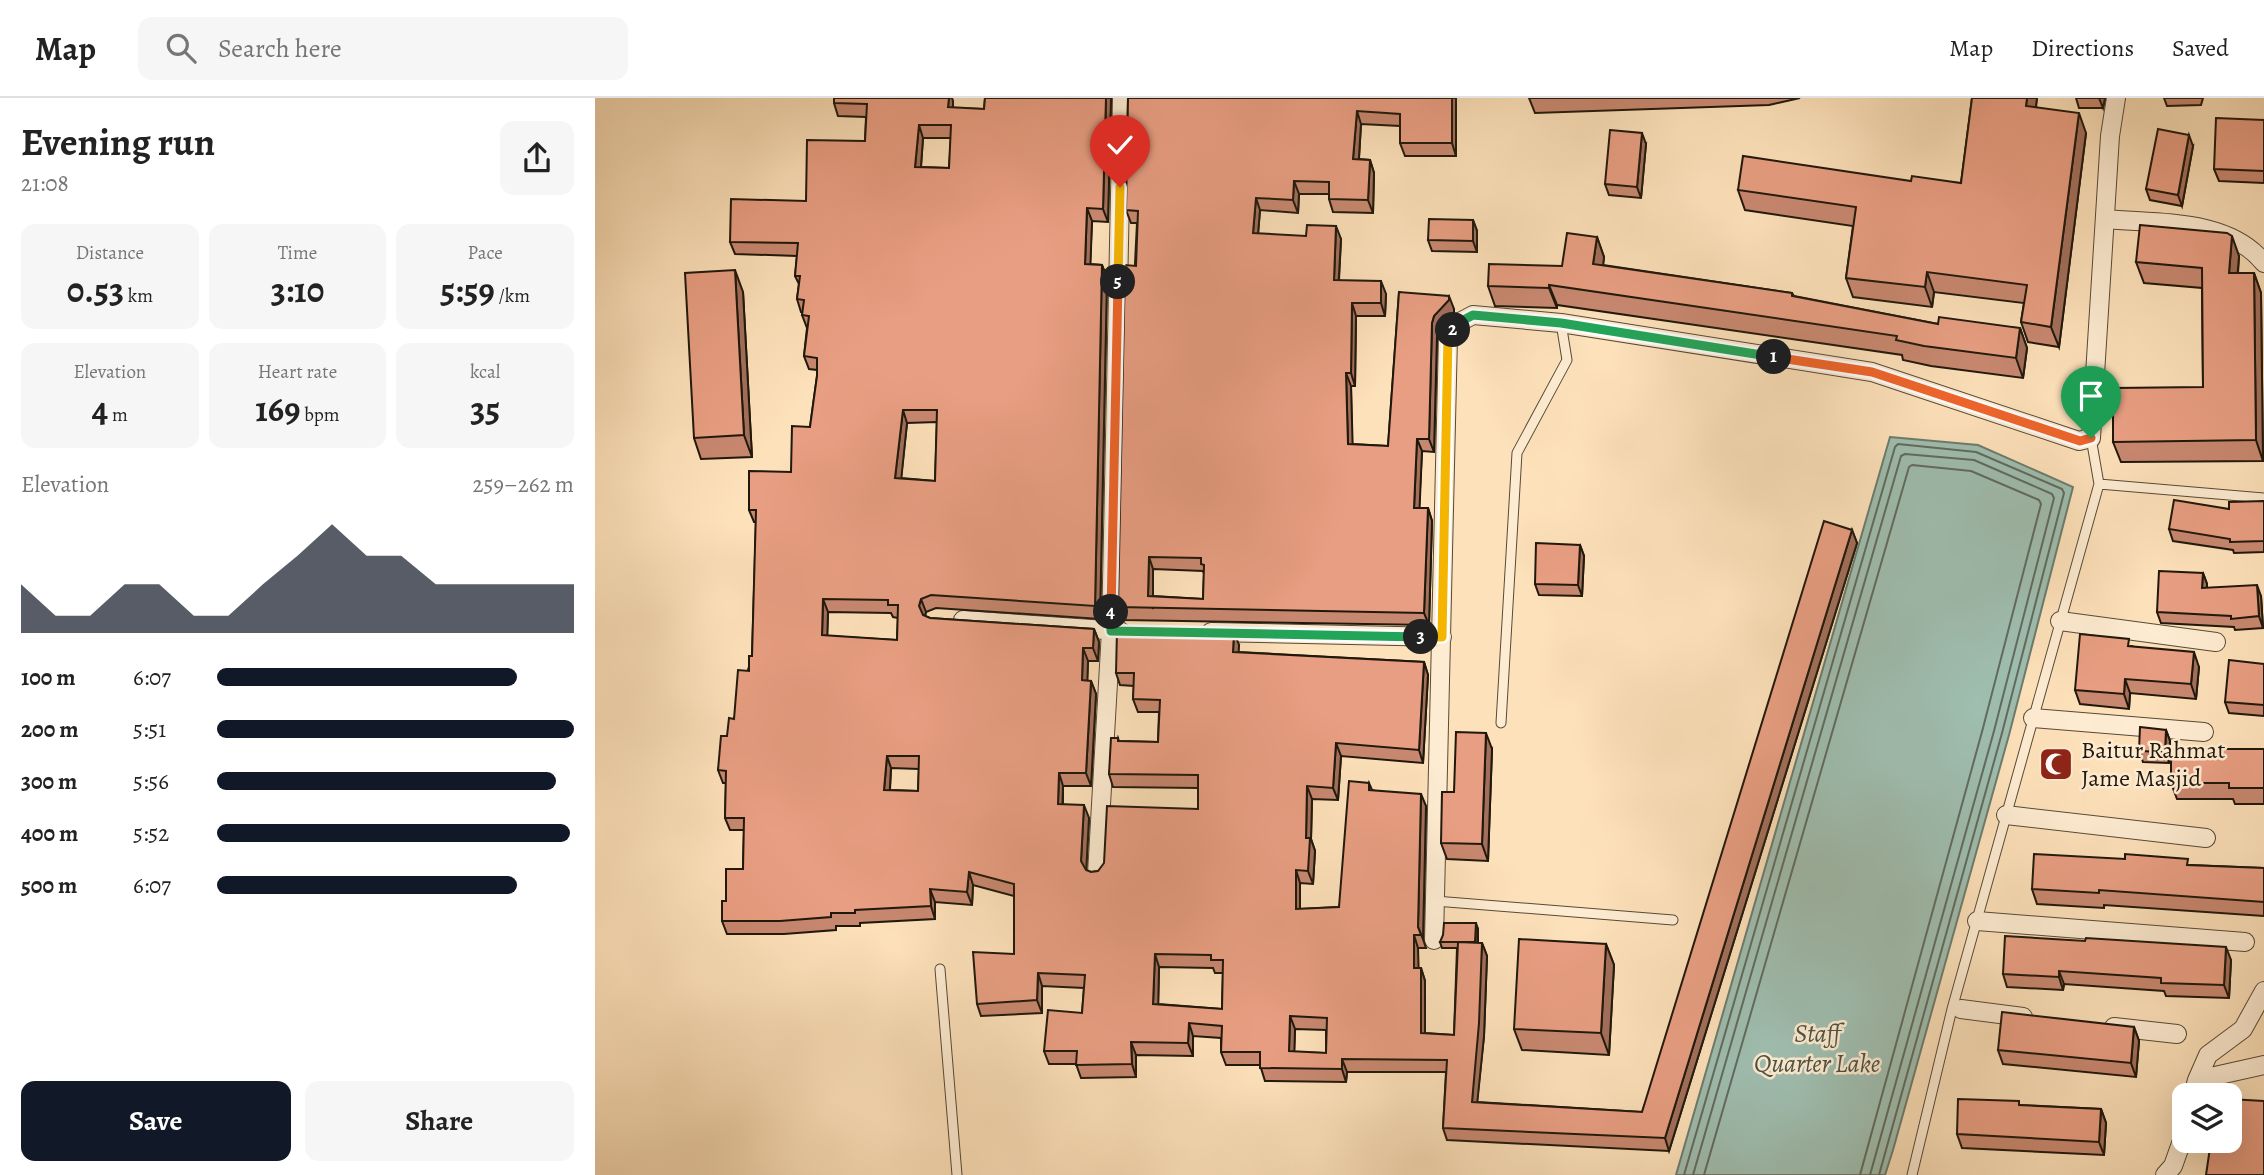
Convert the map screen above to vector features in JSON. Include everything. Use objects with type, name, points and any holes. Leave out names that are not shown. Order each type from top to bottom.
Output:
[{"type":"street","points":[[1097,874],[1111,631],[1122,98]]},
{"type":"street","points":[[1434,940],[1448,336],[1458,323],[1473,315],[1561,323],[1872,372],[2080,441],[2091,438],[2110,136],[2116,98]]},
{"type":"street","points":[[2106,219],[2203,228],[2224,233],[2243,244],[2264,263]]},
{"type":"street","points":[[947,620],[1136,631]]},
{"type":"street","points":[[2060,621],[2216,642]]},
{"type":"street","points":[[1197,632],[1442,637]]},
{"type":"street","points":[[2033,718],[2204,732]]},
{"type":"street","points":[[2006,815],[2206,838]]},
{"type":"street","points":[[1977,921],[2245,942]]},
{"type":"street","points":[[2197,1083],[2208,1055],[2243,1029],[2264,991]]},
{"type":"street","points":[[1961,1010],[2042,1019]]},
{"type":"street","points":[[2096,1025],[2177,1034]]},
{"type":"street","points":[[2210,1083],[2264,1065]]},
{"type":"street","points":[[2165,1175],[2173,1167],[2178,1153]]},
{"type":"lane","points":[[1501,723],[1517,453],[1567,360],[1561,323]]},
{"type":"lane","points":[[1912,1175],[1977,921],[2098,484],[2091,438]]},
{"type":"lane","points":[[2098,484],[2264,498]]},
{"type":"lane","points":[[1435,901],[1673,920]]},
{"type":"lane","points":[[940,970],[957,1175]]},
{"type":"water","name":"Staff Quarter Lake","points":[[1890,437],[1978,445],[2073,487],[2009,735],[1893,1150],[1885,1175],[1676,1175]]},
{"type":"building","points":[[834,98],[949,98],[948,107],[984,109],[985,98],[1106,98],[1103,209],[1087,208],[1085,264],[1102,265],[1095,606],[931,595],[921,599],[919,606],[923,615],[930,618],[1094,629],[1093,648],[1083,648],[1082,680],[1091,681],[1086,773],[1059,773],[1058,804],[1084,805],[1081,861],[1086,870],[1091,872],[1098,871],[1104,863],[1107,806],[1198,809],[1198,775],[1109,774],[1111,738],[1118,738],[1118,741],[1158,742],[1160,700],[1133,699],[1134,673],[1116,673],[1117,630],[1234,632],[1233,652],[1424,662],[1419,750],[1336,743],[1333,788],[1307,786],[1306,838],[1310,838],[1308,871],[1296,870],[1296,909],[1339,907],[1349,781],[1369,783],[1369,790],[1421,794],[1418,927],[1421,935],[1414,935],[1414,968],[1421,968],[1421,1033],[1454,1035],[1458,942],[1482,943],[1472,1102],[1642,1112],[1824,521],[1852,530],[1665,1138],[1443,1128],[1447,1060],[1342,1059],[1342,1069],[1260,1068],[1260,1052],[1221,1052],[1222,1026],[1189,1023],[1188,1043],[1131,1042],[1132,1064],[1076,1065],[1077,1051],[1044,1051],[1048,1010],[1082,1013],[1085,975],[1038,973],[1037,1000],[977,1004],[973,952],[1014,954],[1014,884],[969,872],[967,892],[930,889],[931,906],[855,910],[855,913],[831,913],[831,917],[780,921],[722,921],[722,901],[726,901],[726,869],[743,869],[744,818],[725,818],[726,771],[718,770],[721,736],[727,736],[729,718],[734,719],[738,670],[749,671],[749,656],[752,656],[756,510],[749,510],[749,471],[791,472],[792,426],[810,427],[817,376],[817,358],[804,356],[809,316],[802,315],[804,300],[797,299],[800,276],[795,276],[798,243],[730,242],[731,199],[806,201],[807,140],[865,141],[867,104],[834,103]],"holes":[[[919,125],[951,125],[949,168],[915,167]],[[903,410],[937,410],[935,481],[895,478]],[[823,599],[888,600],[888,605],[898,605],[897,640],[822,635]],[[887,756],[919,756],[918,791],[884,790]],[[1155,954],[1211,955],[1211,960],[1223,960],[1222,1009],[1153,1004]],[[1290,1016],[1327,1018],[1326,1053],[1289,1051]]]},
{"type":"building","points":[[1128,98],[1452,98],[1452,143],[1400,143],[1400,114],[1357,111],[1353,159],[1370,160],[1368,200],[1329,199],[1329,182],[1294,181],[1293,200],[1256,198],[1253,233],[1306,236],[1307,225],[1336,226],[1334,280],[1381,281],[1381,303],[1352,303],[1351,373],[1346,373],[1348,444],[1388,446],[1399,292],[1449,296],[1449,300],[1434,316],[1432,323],[1429,439],[1417,439],[1414,508],[1428,508],[1424,613],[1118,607],[1125,265],[1136,266],[1138,211],[1126,210]],"holes":[[[1149,557],[1201,558],[1201,564],[1204,565],[1203,599],[1148,596]]]},
{"type":"building","points":[[1972,98],[2027,98],[2026,106],[2079,113],[2051,327],[2021,322],[2027,285],[1927,272],[1925,287],[1846,278],[1856,207],[1738,190],[1743,156],[1911,181],[1912,176],[1961,183]]},
{"type":"building","points":[[2216,118],[2264,120],[2264,171],[2214,169]]},
{"type":"building","points":[[2158,129],[2189,135],[2178,195],[2146,189]]},
{"type":"building","points":[[1610,130],[1642,133],[1637,187],[1605,184]]},
{"type":"building","points":[[1429,219],[1473,220],[1473,241],[1428,240]]},
{"type":"building","points":[[2140,225],[2227,233],[2232,236],[2229,273],[2254,273],[2256,440],[2113,442],[2113,388],[2203,387],[2202,268],[2136,262]]},
{"type":"building","points":[[1567,233],[1597,237],[1593,264],[1792,293],[1792,296],[1938,324],[1939,317],[2020,328],[2016,358],[1924,346],[1896,340],[1897,336],[1549,285],[1549,288],[1488,286],[1489,264],[1562,266]]},
{"type":"building","points":[[735,270],[744,435],[694,438],[685,273]]},
{"type":"building","points":[[2174,500],[2229,509],[2229,502],[2264,501],[2264,541],[2230,542],[2230,539],[2169,529]]},
{"type":"building","points":[[1536,543],[1580,545],[1578,585],[1535,584]]},
{"type":"building","points":[[2159,571],[2203,573],[2202,588],[2257,585],[2259,616],[2231,619],[2231,616],[2157,612]]},
{"type":"building","points":[[2080,634],[2129,639],[2128,646],[2194,652],[2191,684],[2125,679],[2124,694],[2075,690]]},
{"type":"building","points":[[2229,660],[2264,664],[2264,705],[2225,702]]},
{"type":"building","points":[[2140,727],[2166,730],[2165,752],[2139,751]]},
{"type":"building","points":[[1456,732],[1486,733],[1482,844],[1441,843],[1442,792],[1454,792]]},
{"type":"building","points":[[2171,749],[2264,749],[2264,788],[2229,788],[2229,783],[2171,783]]},
{"type":"building","points":[[2034,854],[2125,859],[2125,854],[2188,859],[2187,865],[2264,868],[2264,902],[2099,890],[2099,893],[2032,889]]},
{"type":"building","points":[[1444,923],[1476,923],[1475,942],[1440,942]]},
{"type":"building","points":[[2005,936],[2226,947],[2224,985],[2161,983],[2161,978],[2059,971],[2059,977],[2003,974]]},
{"type":"building","points":[[1519,939],[1606,944],[1601,1033],[1514,1029]]},
{"type":"building","points":[[2002,1012],[2134,1027],[2131,1063],[1998,1050]]},
{"type":"building","points":[[1958,1099],[2019,1101],[2019,1105],[2101,1109],[2099,1142],[1957,1134]]},
{"type":"building","points":[[2242,1100],[2264,1101],[2264,1175],[2206,1175],[2209,1153],[2242,1153]]},
{"type":"place","name":"Baitur Rahmat Jame Masjid","points":[[2056,764]]},
{"type":"route","points":[[1120,187],[1111,631],[1442,637],[1448,336],[1458,323],[1473,315],[1561,323],[1872,372],[2080,441],[2091,438]]}]
